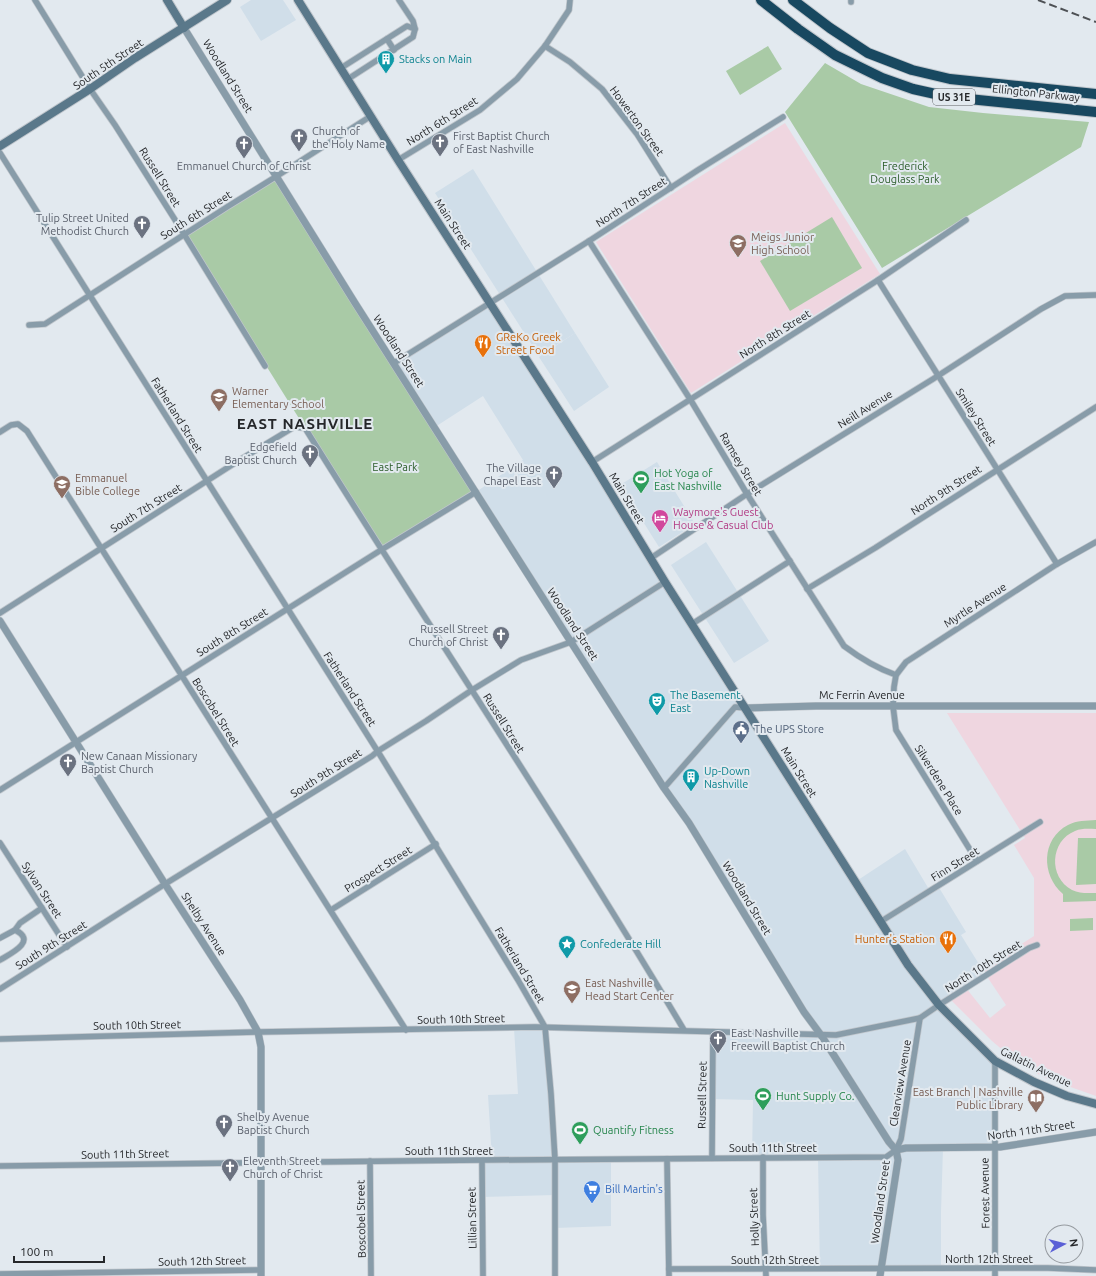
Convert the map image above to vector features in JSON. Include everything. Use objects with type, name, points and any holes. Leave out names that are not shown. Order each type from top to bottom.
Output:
[{"type":"highway","name":"Ellington Parkway","points":[[761,0],[798,29],[835,55],[872,74],[906,87],[949,97],[1096,112]]},
{"type":"highway","name":"Ellington Parkway","points":[[793,0],[830,28],[868,53],[912,70],[950,78],[1096,94]]},
{"type":"highway","points":[[803,0],[830,28]]},
{"type":"main road","name":"Woodland Street","points":[[166,0],[184,28]]},
{"type":"main road","name":"South 5th Street","points":[[0,146],[227,0]]},
{"type":"main road","name":"Main Street","points":[[298,0],[398,160],[592,462],[665,582],[880,922],[908,965],[939,1005]]},
{"type":"main road","name":"Gallatin Avenue","points":[[939,1005],[995,1061],[1034,1082],[1067,1096],[1096,1104]]},
{"type":"street","name":"Russell Street","points":[[35,0],[90,89],[184,234],[265,366]]},
{"type":"street","points":[[348,79],[413,37],[415,29],[412,21],[399,0]]},
{"type":"street","points":[[545,46],[569,10],[570,0]]},
{"type":"street","points":[[341,68],[407,26],[415,29]]},
{"type":"street","name":"Woodland Street","points":[[184,28],[278,176],[355,303],[664,788],[689,823],[804,1012],[821,1035],[889,1142],[896,1150],[898,1160],[881,1273]]},
{"type":"street","points":[[387,39],[394,50]]},
{"type":"street","name":"North 6th Street","points":[[398,160],[480,110],[517,79],[545,46]]},
{"type":"street","name":"Howerton Street","points":[[545,46],[570,62],[602,89],[637,134],[671,188]]},
{"type":"street","name":"South 6th Street","points":[[29,324],[45,324],[371,116]]},
{"type":"street","name":"North 7th Street","points":[[490,302],[589,241],[783,117]]},
{"type":"street","name":"Fatherland Street","points":[[0,153],[436,844],[545,1027],[555,1160],[555,1276]]},
{"type":"street","name":"North 8th Street","points":[[592,462],[878,280],[966,220]]},
{"type":"street","name":"Ramsey Street","points":[[589,241],[690,399],[747,494],[844,646],[881,670],[896,675]]},
{"type":"street","name":"Smiley Street","points":[[878,280],[1057,564]]},
{"type":"street","name":"Neill Avenue","points":[[651,558],[747,494],[1041,309],[1065,296],[1096,296]]},
{"type":"street","points":[[394,363],[490,302]]},
{"type":"street","name":"North 9th Street","points":[[807,589],[875,548],[1096,407]]},
{"type":"street","name":"Boscobel Street","points":[[0,432],[11,425],[18,424],[27,431],[406,1030]]},
{"type":"street","name":"South 7th Street","points":[[0,613],[100,548],[294,427],[305,428]]},
{"type":"street","name":"Russell Street","points":[[305,428],[381,550],[472,690],[684,1030]]},
{"type":"street","name":"South 8th Street","points":[[0,790],[381,550],[476,492]]},
{"type":"street","name":"Myrtle Avenue","points":[[896,675],[906,662],[1057,564],[1096,542]]},
{"type":"street","points":[[692,624],[790,561]]},
{"type":"street","name":"South 9th Street","points":[[0,989],[165,884],[372,756],[520,660],[571,642],[665,582]]},
{"type":"street","name":"Shelby Avenue","points":[[0,621],[165,884],[240,1000],[258,1032],[260,1047],[261,1273]]},
{"type":"street","points":[[893,706],[896,675]]},
{"type":"street","name":"Silverdene Place","points":[[893,706],[896,730],[977,861]]},
{"type":"street","name":"Mc Ferrin Avenue","points":[[664,788],[735,707],[1096,706]]},
{"type":"street","name":"Finn Street","points":[[880,922],[1040,822]]},
{"type":"street","name":"Sylvan Street","points":[[0,843],[67,947]]},
{"type":"street","name":"Prospect Street","points":[[331,910],[436,844]]},
{"type":"street","points":[[0,938],[16,930],[20,923],[42,908]]},
{"type":"street","points":[[0,960],[22,947],[24,941],[23,935],[16,930]]},
{"type":"street","name":"North 10th Street","points":[[920,1018],[1029,948],[1037,945]]},
{"type":"street","name":"South 10th Street","points":[[0,1039],[258,1032],[545,1027],[836,1035],[920,1018]]},
{"type":"street","name":"Clearview Avenue","points":[[896,1150],[901,1139],[920,1018]]},
{"type":"street","name":"Russell Street","points":[[712,1158],[713,1032]]},
{"type":"street","name":"Forest Avenue","points":[[995,1061],[995,1276]]},
{"type":"street","name":"North 11th Street","points":[[896,1150],[906,1148],[994,1148],[1096,1132]]},
{"type":"street","name":"South 11th Street","points":[[0,1166],[261,1162],[886,1157],[896,1150]]},
{"type":"street","name":"Holly Street","points":[[763,1157],[763,1215],[766,1276]]},
{"type":"street","points":[[667,1159],[669,1276]]},
{"type":"street","name":"Boscobel Street","points":[[370,1161],[372,1276]]},
{"type":"street","name":"Lillian Street","points":[[482,1161],[483,1276]]},
{"type":"street","name":"North 12th Street","points":[[881,1273],[941,1268],[995,1270],[1048,1268],[1096,1270]]},
{"type":"street","name":"South 12th Street","points":[[669,1269],[881,1273]]},
{"type":"street","name":"South 12th Street","points":[[0,1274],[261,1273]]},
{"type":"shaded area","points":[[251,0],[283,0],[296,20],[261,41],[240,7]]},
{"type":"shaded area","name":"Meigs Junior High School","points":[[785,123],[880,274],[691,393],[596,242]]},
{"type":"shaded area","points":[[473,169],[575,333],[539,356],[435,193]]},
{"type":"shaded area","points":[[490,303],[855,882],[905,849],[930,891],[938,886],[966,932],[961,935],[982,969],[984,977],[940,1005],[995,1061],[994,1148],[943,1148],[941,1268],[820,1270],[818,1158],[752,1157],[753,1100],[712,1099],[713,1032],[820,1035],[689,823],[476,492],[523,460],[483,396],[435,427],[394,363]]},
{"type":"shaded area","points":[[575,333],[609,387],[574,411],[539,357]]},
{"type":"shaded area","points":[[657,462],[695,524],[659,547],[620,485]]},
{"type":"shaded area","points":[[706,542],[769,641],[734,663],[671,565]]},
{"type":"shaded area","points":[[947,713],[1096,713],[1096,1096],[1045,1078],[1018,1063],[992,1041],[950,999],[966,988],[990,1018],[1006,1005],[982,969],[1034,936],[1034,878],[1014,845],[1025,838]]},
{"type":"shaded area","points":[[545,1027],[555,1160],[611,1160],[611,1226],[555,1228],[555,1195],[482,1197],[482,1161],[492,1160],[488,1095],[518,1094],[514,1028]]},
{"type":"green space","points":[[768,46],[782,69],[740,95],[726,71]]},
{"type":"green space","name":"Frederick Douglass Park","points":[[825,63],[861,84],[929,107],[1089,122],[1081,147],[882,268],[785,112]]},
{"type":"green space","name":"East Park","points":[[277,176],[476,492],[381,550],[184,234]]},
{"type":"green space","points":[[832,217],[862,268],[790,311],[760,261]]},
{"type":"green space","points":[[1096,820],[1096,829],[1080,829],[1067,836],[1061,843],[1055,859],[1059,877],[1064,884],[1072,890],[1078,892],[1096,893],[1096,901],[1063,902],[1063,894],[1056,886],[1048,868],[1047,858],[1049,848],[1059,831],[1071,823]]},
{"type":"green space","points":[[1078,838],[1096,838],[1096,884],[1076,885]]},
{"type":"green space","points":[[1093,918],[1093,930],[1070,931],[1070,919]]},
{"type":"railway","points":[[1038,0],[1096,22]]},
{"type":"place","name":"Stacks on Main","points":[[386,74]]},
{"type":"place","name":"Church of the Holy Name","points":[[299,152]]},
{"type":"place","name":"First Baptist Church of East Nashville","points":[[440,157]]},
{"type":"place","name":"Emmanuel Church of Christ","points":[[244,159]]},
{"type":"place","name":"Tulip Street United Methodist Church","points":[[142,239]]},
{"type":"place","name":"Meigs Junior High School","points":[[738,258]]},
{"type":"place","name":"GReKo Greek Street Food","points":[[483,358]]},
{"type":"place","name":"Warner Elementary School","points":[[219,412]]},
{"type":"place","name":"Edgefield Baptist Church","points":[[310,468]]},
{"type":"place","name":"The Village Chapel East","points":[[554,489]]},
{"type":"place","name":"Hot Yoga of East Nashville","points":[[641,494]]},
{"type":"place","name":"Emmanuel Bible College","points":[[62,499]]},
{"type":"place","name":"Waymore's Guest House & Casual Club","points":[[660,533]]},
{"type":"place","name":"Russell Street Church of Christ","points":[[501,650]]},
{"type":"place","name":"The Basement East","points":[[657,716]]},
{"type":"place","name":"The UPS Store","points":[[741,744]]},
{"type":"place","name":"New Canaan Missionary Baptist Church","points":[[68,777]]},
{"type":"place","name":"Up-Down Nashville","points":[[691,792]]},
{"type":"place","name":"Hunter's Station","points":[[948,954]]},
{"type":"place","name":"Confederate Hill","points":[[567,959]]},
{"type":"place","name":"East Nashville Head Start Center","points":[[572,1004]]},
{"type":"place","name":"East Nashville Freewill Baptist Church","points":[[718,1054]]},
{"type":"place","name":"Hunt Supply Co.","points":[[763,1111]]},
{"type":"place","name":"East Branch | Nashville Public Library","points":[[1036,1113]]},
{"type":"place","name":"Shelby Avenue Baptist Church","points":[[224,1138]]},
{"type":"place","name":"Quantify Fitness","points":[[580,1145]]},
{"type":"place","name":"Eleventh Street Church of Christ","points":[[230,1182]]},
{"type":"place","name":"Bill Martin's","points":[[592,1204]]},
{"type":"district","name":"EAST NASHVILLE","points":[[305,424]]}]
